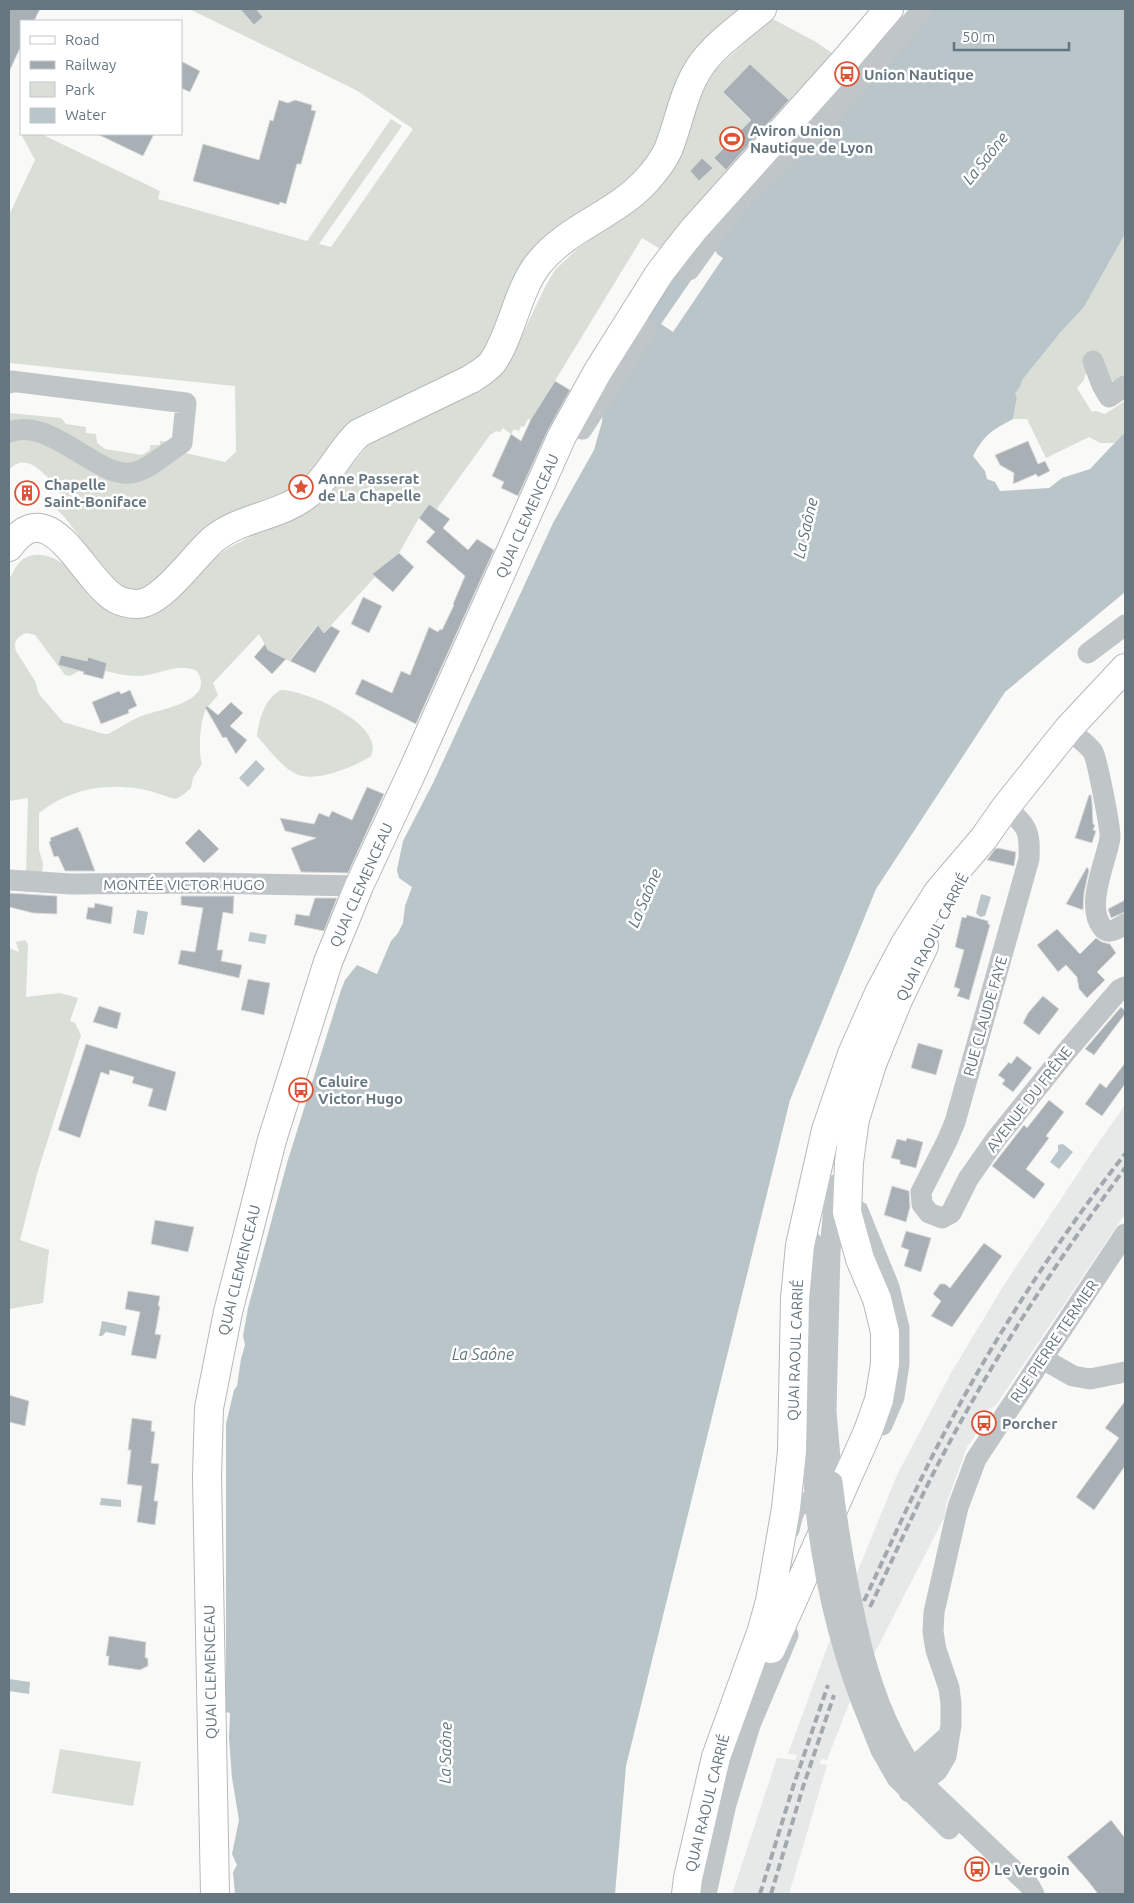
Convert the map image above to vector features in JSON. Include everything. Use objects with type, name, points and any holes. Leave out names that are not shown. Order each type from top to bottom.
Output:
[{"type":"main road","points":[[9,547],[16,536],[23,532],[41,528],[49,530],[63,541],[115,599],[126,604],[140,604],[149,601],[160,594],[211,542],[224,532],[285,507],[307,495],[317,486],[350,441],[359,433],[482,372],[496,357],[537,265],[564,238],[626,198],[646,181],[659,166],[668,150],[683,102],[699,68],[710,55],[762,9]]},
{"type":"main road","name":"QUAI CLEMENCEAU","points":[[215,1894],[207,1476],[209,1408],[228,1312],[272,1140],[328,962],[359,886],[567,426],[598,371],[659,274],[694,229],[735,194],[889,9]]},
{"type":"main road","name":"QUAI RAOUL CARRIÉ","points":[[686,1894],[716,1757],[762,1630],[770,1601],[786,1508],[792,1451],[795,1299],[800,1245],[826,1130],[852,1054],[879,993],[905,944],[938,892],[984,838],[1005,808],[1068,729],[1125,668]]},
{"type":"main road","name":"QUAI RAOUL CARRIÉ","points":[[698,1894],[708,1835],[722,1779],[740,1724],[868,1431],[879,1400],[885,1364],[885,1332],[877,1299],[860,1259],[847,1212],[849,1162],[854,1119],[872,1064],[903,991],[924,946],[984,838]]},
{"type":"street","points":[[689,270],[735,194],[816,130],[922,9]]},
{"type":"street","points":[[567,426],[582,429],[646,329]]},
{"type":"street","points":[[1093,361],[1102,385],[1109,397],[1125,386]]},
{"type":"street","points":[[9,381],[186,403],[182,443],[144,468],[127,474],[98,463],[43,432],[23,429],[9,432]]},
{"type":"street","points":[[1088,653],[1125,625]]},
{"type":"street","points":[[1068,729],[1093,752],[1110,832],[1099,877],[1096,910],[1101,926],[1105,931],[1118,928]]},
{"type":"street","name":"RUE CLAUDE FAYE","points":[[942,1218],[929,1213],[922,1204],[921,1192],[955,1122],[1029,859],[1030,840],[1025,825],[1005,808]]},
{"type":"street","name":"MONTÉE VICTOR HUGO","points":[[9,880],[71,884],[208,883],[359,886]]},
{"type":"street","name":"AVENUE DU FRÊNE","points":[[942,1218],[951,1213],[968,1179],[996,1139],[1066,1052],[1120,990],[1125,987]]},
{"type":"street","points":[[854,1119],[844,1148],[837,1182],[830,1251],[826,1412],[838,1538],[850,1600],[870,1680],[881,1750],[1026,1892]]},
{"type":"street","name":"QUAI RAOUL CARRIÉ","points":[[706,1894],[726,1804],[750,1725],[811,1581],[878,1437],[894,1397],[899,1364],[899,1328],[889,1287],[863,1227],[849,1182]]},
{"type":"street","points":[[811,1193],[812,1302],[810,1407],[815,1500],[820,1538],[840,1633],[856,1689],[875,1716]]},
{"type":"street","name":"RUE PIERRE TERMIER","points":[[910,1780],[937,1771],[946,1756],[951,1704],[949,1688],[936,1650],[933,1632],[934,1612],[958,1507],[976,1459],[1125,1234]]},
{"type":"street","points":[[812,1302],[817,1263],[830,1251],[846,1250],[860,1259]]},
{"type":"street","points":[[1043,1359],[1073,1376],[1090,1380],[1125,1372]]},
{"type":"street","points":[[770,1601],[794,1510],[802,1502],[815,1500],[824,1504],[838,1538]]},
{"type":"shaded area","points":[[1125,1105],[1125,1214],[996,1405],[984,1412],[975,1436],[967,1447],[946,1505],[945,1516],[850,1701],[827,1760],[821,1759],[820,1764],[827,1765],[789,1894],[732,1894],[777,1758],[795,1760],[797,1755],[788,1754],[832,1634],[897,1475],[951,1373],[1004,1285]]},
{"type":"green space","points":[[189,9],[743,9],[652,152],[630,181],[566,220],[542,239],[532,251],[516,275],[487,345],[477,359],[456,374],[371,410],[350,423],[338,435],[316,467],[298,485],[153,585],[142,589],[130,590],[110,577],[73,528],[55,508],[61,494],[45,474],[31,464],[24,462],[16,464],[9,470],[9,438],[31,436],[112,475],[181,452],[225,462],[236,452],[235,386],[9,363],[9,215],[35,160],[22,135],[43,135],[160,191],[158,199],[307,241],[391,119],[402,126],[319,244],[331,247],[413,129],[356,90]]},
{"type":"green space","points":[[771,18],[816,42],[835,55],[799,97],[715,184],[662,250],[642,238],[531,420],[528,419],[524,427],[521,426],[519,431],[514,429],[511,434],[503,428],[500,432],[496,431],[490,435],[436,510],[429,504],[399,553],[373,574],[375,577],[324,633],[317,625],[289,661],[268,650],[259,634],[213,683],[218,695],[206,709],[203,716],[200,745],[202,764],[193,778],[191,788],[176,799],[146,790],[117,787],[103,787],[63,798],[39,813],[39,850],[43,863],[42,874],[26,872],[28,798],[9,801],[9,579],[20,562],[35,555],[42,555],[56,560],[73,573],[88,595],[101,606],[117,614],[135,618],[228,548],[330,492],[368,445],[485,386],[514,352],[555,270],[576,250],[614,222],[692,110],[713,72]],"holes":[[[26,633],[35,635],[65,675],[70,676],[79,671],[82,660],[87,661],[88,658],[107,663],[105,671],[127,675],[148,675],[182,668],[197,671],[201,682],[199,691],[192,698],[182,703],[139,717],[108,734],[63,722],[39,694],[35,681],[15,648],[15,642],[20,636]]]},
{"type":"green space","points":[[1125,234],[1125,386],[1123,387],[1104,375],[1087,374],[1077,388],[1092,412],[1096,411],[1105,414],[1125,401],[1125,432],[1114,443],[1100,443],[1089,437],[1046,458],[1027,419],[1013,419],[1017,397],[1014,393],[1060,333],[1084,307]]},
{"type":"green space","points":[[9,413],[61,418],[66,424],[86,427],[86,433],[96,434],[97,443],[105,449],[142,455],[150,450],[150,445],[160,445],[160,441],[176,442],[136,467],[9,427]]},
{"type":"green space","points":[[281,690],[324,702],[355,721],[367,732],[372,744],[371,756],[345,769],[314,777],[290,771],[257,736],[259,723],[267,704]]},
{"type":"green space","points":[[25,940],[28,944],[26,997],[60,993],[78,998],[70,1021],[75,1023],[81,1035],[37,1174],[20,1240],[49,1250],[43,1303],[9,1309],[9,948],[19,952],[16,942]]},
{"type":"green space","points":[[60,1749],[141,1762],[133,1806],[52,1793]]},
{"type":"water","name":"La Saône","points":[[931,9],[1125,9],[1125,234],[1084,307],[1060,333],[1023,379],[1015,393],[1017,397],[1013,419],[989,434],[973,456],[985,471],[987,479],[995,482],[1000,491],[1049,488],[1062,478],[1090,469],[1125,432],[1125,592],[1005,692],[876,889],[790,1100],[626,1766],[615,1894],[235,1894],[233,1872],[237,1865],[232,1854],[239,1820],[232,1778],[229,1738],[230,1713],[226,1712],[226,1424],[234,1390],[237,1386],[245,1345],[243,1336],[248,1308],[287,1163],[341,990],[345,980],[357,965],[377,974],[391,941],[403,923],[405,906],[412,887],[399,878],[397,870],[403,841],[433,783],[553,523],[594,450],[602,422],[603,407],[642,326],[683,265],[709,248]]},
{"type":"water","points":[[256,760],[265,769],[248,787],[239,778]]},
{"type":"water","points":[[981,894],[991,897],[985,916],[980,917],[976,913]]},
{"type":"water","points":[[137,910],[148,912],[144,935],[133,933]]},
{"type":"water","points":[[250,932],[267,935],[265,944],[248,941]]},
{"type":"water","points":[[1063,1144],[1073,1152],[1059,1169],[1050,1162],[1058,1151],[1058,1145]]},
{"type":"water","points":[[102,1321],[127,1326],[125,1336],[106,1332],[99,1336]]},
{"type":"water","points":[[101,1498],[121,1500],[121,1507],[100,1505]]},
{"type":"water","points":[[9,1679],[30,1682],[29,1694],[9,1691]]},
{"type":"pier","points":[[712,250],[716,251],[723,258],[673,332],[661,324]]},
{"type":"building","points":[[9,9],[40,9],[34,20],[20,20],[20,48],[9,72]]},
{"type":"building","points":[[240,9],[256,9],[263,17],[254,25]]},
{"type":"building","points":[[182,62],[200,71],[190,92],[182,88]]},
{"type":"building","points":[[750,64],[789,100],[726,170],[714,158],[751,120],[723,92]]},
{"type":"building","points":[[279,100],[288,103],[295,100],[312,105],[311,110],[316,111],[301,164],[297,164],[286,204],[280,202],[279,205],[193,181],[203,144],[259,160],[270,120],[273,121]]},
{"type":"building","points":[[99,135],[154,135],[143,156]]},
{"type":"building","points":[[702,158],[713,168],[699,181],[690,171]]},
{"type":"building","points":[[555,381],[570,390],[548,430],[518,496],[501,488],[504,482],[492,476],[511,434],[521,441],[531,419]]},
{"type":"building","points":[[1028,441],[1038,464],[1045,461],[1050,471],[1038,477],[1036,474],[1013,484],[1014,473],[1000,465],[995,455]]},
{"type":"building","name":"Chapelle Saint-Boniface","points":[[32,482],[36,501],[22,505],[18,485]]},
{"type":"building","points":[[429,504],[450,519],[443,528],[468,550],[477,539],[494,550],[416,724],[355,694],[362,679],[392,693],[401,671],[410,675],[429,627],[438,632],[440,629],[442,630],[454,605],[465,576],[426,542],[435,532],[419,518]]},
{"type":"building","points":[[399,553],[414,567],[393,592],[372,574]]},
{"type":"building","points":[[363,597],[382,606],[369,633],[351,624]]},
{"type":"building","points":[[318,625],[324,633],[331,626],[340,631],[315,673],[290,661]]},
{"type":"building","points":[[265,644],[268,650],[286,659],[272,674],[254,657]]},
{"type":"building","points":[[61,655],[87,661],[88,657],[107,663],[103,679],[58,665]]},
{"type":"building","points":[[130,690],[137,706],[128,710],[129,713],[101,724],[92,702],[119,691],[121,694]]},
{"type":"building","points":[[231,702],[243,713],[230,726],[247,740],[236,754],[226,737],[223,738],[205,707],[207,706],[218,715]]},
{"type":"building","points":[[367,787],[384,794],[348,873],[301,872],[291,848],[316,838],[285,831],[280,818],[314,824],[319,813],[329,817],[332,811],[352,820]]},
{"type":"building","points":[[1089,795],[1091,795],[1093,824],[1095,825],[1093,830],[1096,831],[1092,843],[1075,838]]},
{"type":"building","points":[[78,827],[95,871],[65,871],[58,856],[54,857],[49,842],[51,841],[50,838]]},
{"type":"building","points":[[199,829],[219,849],[204,863],[185,843]]},
{"type":"building","points":[[995,849],[1016,852],[1014,866],[987,860]]},
{"type":"building","points":[[1087,867],[1089,870],[1084,893],[1083,910],[1066,904]]},
{"type":"building","points":[[9,893],[57,896],[57,914],[33,913],[9,907]]},
{"type":"building","points":[[181,896],[234,896],[233,914],[223,912],[217,950],[223,950],[221,961],[242,965],[239,978],[178,964],[181,950],[195,952],[203,908],[181,905]]},
{"type":"building","points":[[315,898],[337,898],[324,931],[294,925],[296,914],[309,916]]},
{"type":"building","points":[[1125,900],[1125,912],[1111,918],[1108,909]]},
{"type":"building","points":[[95,903],[113,907],[111,924],[86,919],[88,907],[94,908]]},
{"type":"building","points":[[967,915],[988,921],[990,925],[969,1000],[957,996],[960,989],[954,987],[964,950],[955,947],[962,917],[966,918]]},
{"type":"building","points":[[1057,929],[1080,954],[1096,938],[1110,944],[1116,953],[1097,972],[1105,980],[1087,998],[1079,989],[1077,977],[1066,965],[1058,972],[1037,945]]},
{"type":"building","points":[[248,979],[270,983],[264,1015],[241,1010]]},
{"type":"building","points":[[1043,996],[1059,1009],[1039,1035],[1023,1023],[1028,1013]]},
{"type":"building","points":[[99,1006],[121,1013],[117,1029],[93,1022]]},
{"type":"building","points":[[1121,1007],[1125,1014],[1094,1055],[1085,1049]]},
{"type":"building","points":[[918,1043],[943,1050],[936,1075],[911,1068]]},
{"type":"building","points":[[86,1044],[176,1072],[166,1111],[148,1106],[153,1089],[132,1083],[134,1077],[110,1070],[109,1075],[101,1072],[80,1138],[58,1130]]},
{"type":"building","points":[[1017,1056],[1032,1068],[1013,1092],[1002,1084],[1005,1080],[998,1075]]},
{"type":"building","points":[[1125,1063],[1125,1084],[1102,1116],[1085,1104],[1100,1083],[1106,1088]]},
{"type":"building","points":[[1049,1100],[1064,1112],[1046,1136],[1049,1138],[1026,1169],[1045,1184],[1034,1199],[992,1166],[1024,1125],[1027,1128]]},
{"type":"building","points":[[907,1138],[923,1142],[916,1168],[900,1164],[900,1160],[891,1158],[897,1139],[906,1141]]},
{"type":"building","points":[[892,1186],[909,1191],[910,1207],[906,1222],[884,1215]]},
{"type":"building","points":[[155,1220],[194,1227],[188,1252],[151,1244]]},
{"type":"building","points":[[906,1231],[931,1238],[921,1272],[904,1266],[909,1250],[901,1247]]},
{"type":"building","points":[[984,1243],[1002,1256],[952,1327],[931,1316],[941,1301],[933,1294],[940,1284],[945,1284],[950,1288]]},
{"type":"building","points":[[128,1291],[160,1296],[155,1334],[161,1335],[156,1359],[131,1355],[140,1312],[125,1309]]},
{"type":"building","points":[[9,1395],[29,1401],[25,1426],[9,1422]]},
{"type":"building","points":[[1125,1401],[1125,1466],[1094,1510],[1076,1497],[1119,1438],[1105,1428]]},
{"type":"building","points":[[132,1418],[152,1421],[151,1431],[155,1432],[151,1463],[159,1464],[154,1501],[158,1501],[155,1525],[137,1522],[142,1486],[127,1484],[131,1450],[128,1450]]},
{"type":"building","points":[[109,1636],[146,1642],[145,1657],[148,1659],[148,1666],[140,1670],[108,1665],[109,1656],[106,1656]]},
{"type":"building","points":[[1111,1820],[1125,1838],[1125,1894],[1098,1894],[1067,1857]]},
{"type":"railway","points":[[864,1601],[927,1466],[978,1371],[1048,1260],[1125,1154]]},
{"type":"railway","points":[[870,1607],[916,1508],[966,1412],[1030,1305],[1076,1236],[1125,1168]]},
{"type":"railway","points":[[760,1894],[793,1787],[828,1685]]},
{"type":"railway","points":[[771,1894],[803,1787],[834,1695]]},
{"type":"place","name":"Union Nautique","points":[[847,74]]},
{"type":"place","name":"Aviron Union Nautique de Lyon","points":[[732,139]]},
{"type":"place","name":"Anne Passerat de La Chapelle","points":[[301,487]]},
{"type":"place","name":"Chapelle Saint-Boniface","points":[[27,493]]},
{"type":"place","name":"Caluire Victor Hugo","points":[[301,1090]]},
{"type":"place","name":"Porcher","points":[[984,1423]]},
{"type":"place","name":"Le Vergoin","points":[[977,1869]]}]
